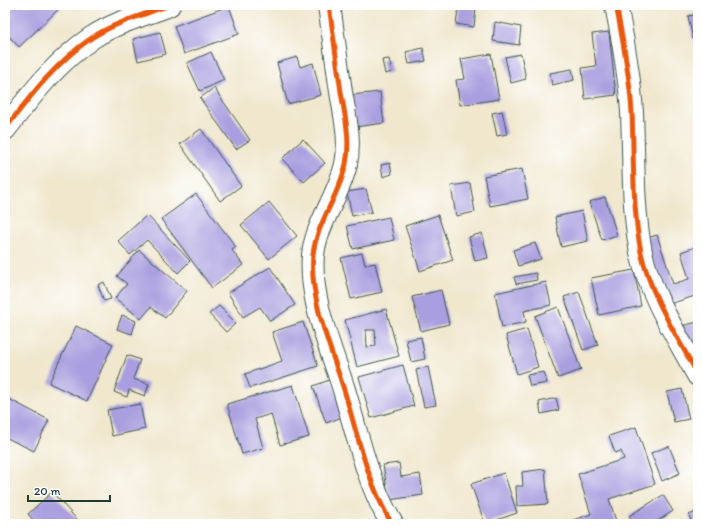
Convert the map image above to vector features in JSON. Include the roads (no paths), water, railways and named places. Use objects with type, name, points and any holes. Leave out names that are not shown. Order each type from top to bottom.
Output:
[{"type":"street","points":[[5,129],[36,88],[66,59],[94,36],[126,20],[169,5]]},
{"type":"street","points":[[329,5],[348,139],[346,164],[338,192],[319,231],[313,255],[314,276],[319,313],[380,505],[392,524]]},
{"type":"street","points":[[616,5],[623,42],[632,110],[636,212],[641,251],[647,274],[667,318],[698,375]]}]
